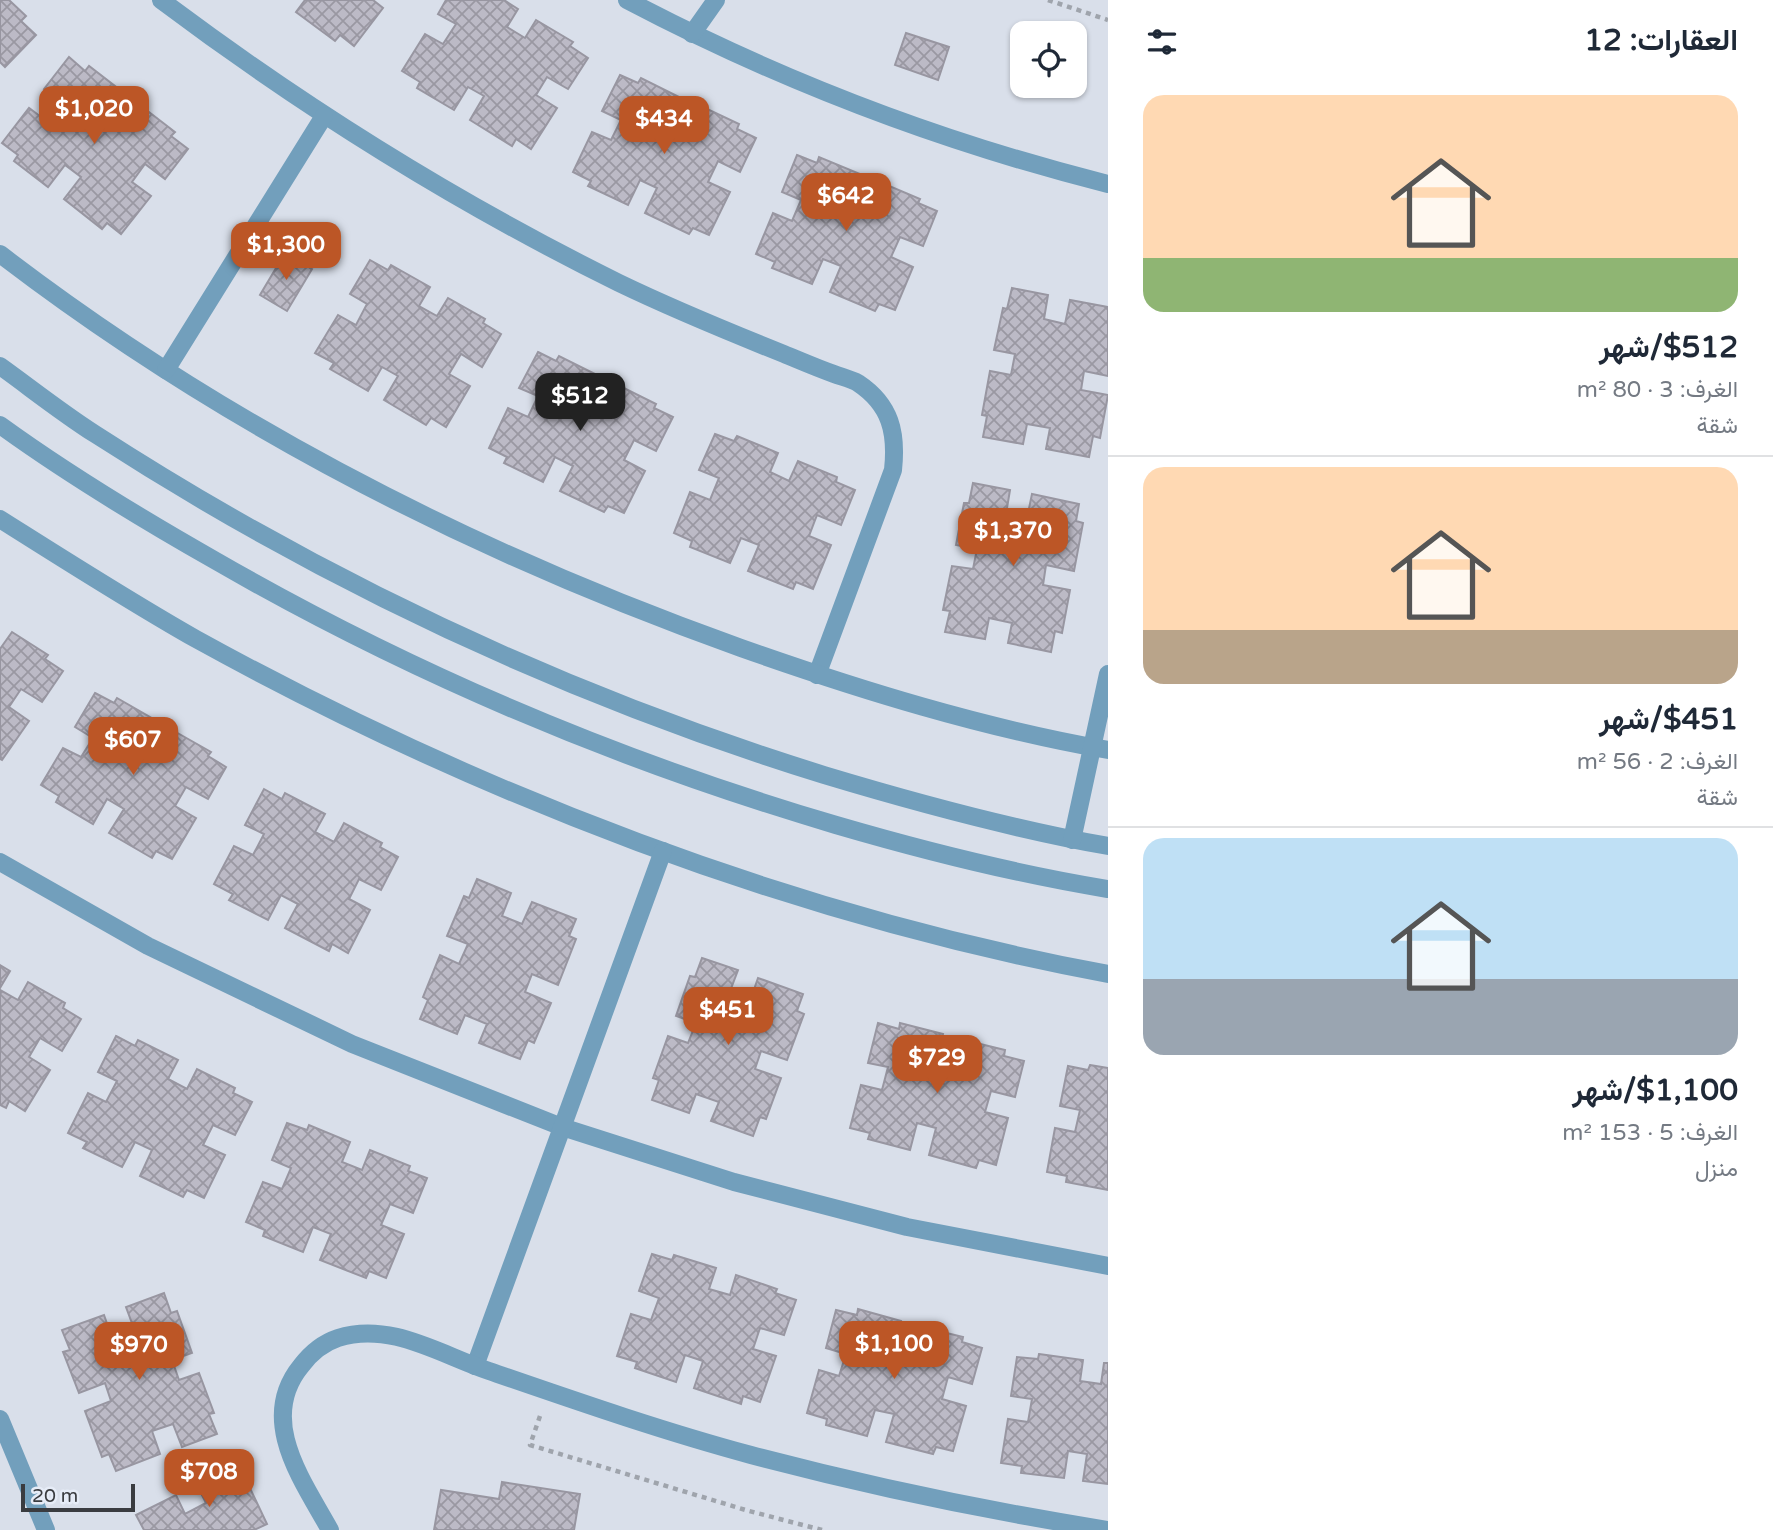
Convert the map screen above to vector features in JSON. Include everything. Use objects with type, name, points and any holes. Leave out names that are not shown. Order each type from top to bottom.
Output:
[{"type":"street","points":[[161,0],[324,116],[421,177],[622,284],[726,331],[856,382],[877,398],[890,420],[896,445],[893,470],[817,675]]},
{"type":"street","points":[[627,0],[692,34],[807,86],[925,130],[1045,168],[1108,184]]},
{"type":"street","points":[[692,34],[716,0]]},
{"type":"street","points":[[166,370],[324,116]]},
{"type":"street","points":[[0,254],[166,370],[321,462],[481,544],[647,614],[817,675],[954,715],[1100,748]]},
{"type":"street","points":[[0,366],[94,433],[245,525],[402,609],[564,682],[730,746],[900,798],[1072,840],[1108,846]]},
{"type":"street","points":[[0,425],[150,524],[294,606],[442,679],[594,744],[750,799],[908,846],[1108,889]]},
{"type":"street","points":[[0,519],[196,638],[309,698],[496,785],[663,851],[799,896],[937,935],[1108,974]]},
{"type":"street","points":[[1072,840],[1100,748],[1108,674]]},
{"type":"street","points":[[475,1366],[663,851]]},
{"type":"street","points":[[0,862],[148,946],[352,1044],[562,1127],[734,1182],[907,1227],[1108,1266]]},
{"type":"street","points":[[330,1530],[291,1459],[283,1431],[283,1403],[293,1376],[311,1353],[336,1338],[364,1332],[392,1335],[613,1414],[751,1454],[1029,1524],[1108,1530]]},
{"type":"street","points":[[0,1419],[46,1530]]},
{"type":"path","points":[[1048,0],[1108,20]]},
{"type":"path","points":[[528,1410],[541,1415],[530,1445],[749,1511],[822,1530]]},
{"type":"building","points":[[0,0],[9,0],[26,16],[21,21],[36,35],[5,67],[0,62]]},
{"type":"building","points":[[305,0],[373,0],[383,8],[354,46],[340,35],[335,41],[296,12]]},
{"type":"building","points":[[446,0],[504,0],[518,9],[507,27],[525,38],[536,20],[573,42],[570,46],[588,58],[568,89],[547,77],[536,95],[557,108],[531,149],[516,139],[512,146],[470,120],[484,96],[468,87],[454,110],[417,88],[420,82],[402,71],[425,34],[443,44],[456,24],[438,14]]},
{"type":"building","points":[[906,33],[949,47],[938,80],[895,65]]},
{"type":"building","points":[[69,57],[85,71],[89,66],[124,93],[111,110],[128,123],[141,106],[175,132],[171,136],[188,149],[165,179],[145,164],[132,182],[151,196],[121,234],[107,223],[102,229],[64,199],[81,177],[65,165],[48,187],[14,161],[18,155],[2,143],[29,108],[45,120],[60,102],[44,89]]},
{"type":"building","points":[[620,75],[638,83],[641,78],[681,98],[672,116],[691,126],[701,106],[739,124],[737,129],[756,138],[740,172],[718,161],[708,182],[730,192],[709,235],[693,228],[689,234],[645,213],[657,188],[640,180],[628,205],[588,186],[591,181],[573,172],[592,132],[611,140],[621,120],[602,111]]},
{"type":"building","points":[[797,155],[817,163],[819,157],[860,174],[852,194],[872,202],[880,182],[920,199],[918,203],[937,211],[923,246],[900,237],[891,257],[913,267],[895,310],[879,304],[875,311],[830,292],[841,266],[823,259],[812,284],[772,268],[775,262],[756,254],[773,213],[792,221],[801,200],[782,192]]},
{"type":"building","points":[[285,253],[312,269],[287,311],[260,295]]},
{"type":"building","points":[[370,260],[388,270],[391,265],[430,287],[419,306],[437,316],[448,298],[485,319],[483,323],[501,334],[482,367],[461,354],[449,374],[470,386],[446,427],[431,418],[426,425],[384,400],[398,376],[382,367],[368,391],[330,369],[334,363],[315,353],[338,315],[356,325],[367,304],[350,294]]},
{"type":"building","points":[[1012,288],[1048,295],[1044,319],[1065,324],[1070,300],[1108,307],[1108,376],[1084,371],[1081,390],[1108,395],[1100,438],[1093,436],[1089,457],[1046,449],[1050,428],[1027,424],[1023,444],[983,437],[987,416],[982,415],[990,371],[1011,375],[1015,354],[994,350],[1003,308],[1007,309]]},
{"type":"building","points":[[538,352],[556,361],[559,356],[599,376],[589,395],[608,404],[618,385],[656,404],[654,408],[673,417],[656,451],[634,440],[624,460],[645,471],[624,513],[608,506],[604,512],[560,491],[573,466],[555,457],[543,482],[504,463],[507,457],[489,448],[508,408],[528,417],[538,396],[519,388]]},
{"type":"building","points":[[715,434],[734,441],[737,436],[778,453],[770,472],[789,481],[798,461],[837,477],[836,482],[855,490],[841,525],[817,515],[809,536],[831,545],[813,589],[796,582],[793,589],[748,571],[759,545],[741,538],[730,563],[690,547],[692,541],[674,533],[690,492],[710,500],[719,478],[699,470]]},
{"type":"building","points":[[973,483],[1010,490],[1006,514],[1027,518],[1032,494],[1079,504],[1076,521],[1083,523],[1074,571],[1046,565],[1043,585],[1070,590],[1062,633],[1055,631],[1051,652],[1008,643],[1012,623],[989,618],[985,639],[945,632],[950,611],[943,610],[952,566],[973,569],[977,549],[956,545],[964,503],[969,503]]},
{"type":"building","points":[[12,632],[48,655],[45,659],[63,671],[42,702],[21,689],[9,707],[29,721],[2,760],[0,649]]},
{"type":"building","points":[[95,693],[114,703],[117,698],[155,720],[145,739],[163,749],[174,731],[211,752],[208,756],[226,767],[208,799],[186,787],[175,806],[196,818],[172,859],[156,851],[152,858],[109,833],[124,809],[107,799],[93,824],[56,802],[59,796],[41,785],[63,748],[81,757],[93,738],[75,727]]},
{"type":"building","points":[[264,789],[282,799],[285,793],[325,814],[315,832],[334,842],[344,823],[382,843],[380,847],[398,857],[381,890],[359,879],[349,899],[370,910],[348,953],[332,944],[329,951],[285,928],[298,904],[281,895],[268,920],[229,900],[233,894],[214,884],[234,846],[253,855],[264,834],[245,825]]},
{"type":"building","points":[[477,879],[511,893],[502,916],[522,924],[532,902],[576,919],[569,936],[576,939],[558,985],[532,974],[525,992],[551,1003],[534,1043],[528,1040],[520,1059],[479,1043],[487,1024],[465,1015],[457,1034],[420,1019],[428,1000],[423,997],[440,955],[459,964],[468,944],[447,936],[464,896],[469,898]]},
{"type":"building","points":[[702,958],[738,970],[729,994],[750,1001],[758,978],[803,994],[797,1011],[804,1014],[787,1060],[761,1051],[755,1069],[781,1078],[766,1119],[760,1117],[753,1136],[711,1121],[719,1102],[696,1094],[689,1113],[652,1100],[659,1080],[653,1078],[668,1036],[688,1043],[696,1023],[676,1016],[690,976],[695,977]]},
{"type":"building","points":[[0,965],[10,971],[0,988]]},
{"type":"building","points":[[28,982],[65,1003],[63,1008],[81,1019],[62,1051],[40,1038],[29,1057],[50,1070],[25,1111],[9,1101],[6,1108],[0,1105],[0,990],[18,1000]]},
{"type":"building","points":[[878,1023],[899,1029],[900,1023],[943,1034],[938,1055],[958,1061],[964,1040],[1005,1050],[1004,1056],[1024,1061],[1015,1097],[991,1091],[985,1112],[1008,1118],[996,1165],[979,1160],[976,1168],[929,1155],[936,1128],[917,1123],[910,1150],[868,1139],[870,1133],[850,1128],[861,1085],[882,1090],[888,1067],[868,1063]]},
{"type":"building","points":[[116,1036],[135,1046],[138,1040],[178,1060],[168,1079],[187,1089],[197,1069],[235,1088],[233,1093],[252,1102],[235,1135],[213,1125],[203,1145],[225,1155],[204,1198],[187,1190],[183,1197],[140,1176],[152,1150],[135,1142],[122,1167],[83,1148],[87,1142],[68,1133],[88,1093],[106,1102],[117,1081],[98,1072]]},
{"type":"building","points":[[1090,1065],[1108,1068],[1108,1190],[1066,1182],[1067,1176],[1047,1172],[1055,1128],[1075,1132],[1080,1110],[1060,1106],[1068,1066],[1088,1070]]},
{"type":"building","points":[[287,1123],[307,1130],[309,1125],[350,1142],[342,1162],[362,1170],[370,1150],[410,1166],[408,1171],[427,1178],[413,1213],[390,1204],[381,1225],[404,1234],[386,1278],[369,1271],[366,1278],[320,1260],[331,1234],[313,1227],[303,1252],[263,1236],[265,1230],[246,1222],[263,1182],[282,1189],[291,1168],[272,1160]]},
{"type":"building","points":[[652,1254],[672,1260],[674,1255],[716,1268],[709,1289],[730,1295],[736,1275],[777,1289],[775,1293],[796,1300],[784,1335],[760,1328],[753,1349],[776,1356],[760,1402],[743,1396],[741,1404],[694,1388],[703,1361],[685,1355],[676,1382],[635,1368],[637,1362],[617,1356],[631,1314],[651,1320],[659,1298],[639,1291]]},
{"type":"building","points":[[164,1293],[171,1313],[177,1311],[192,1353],[172,1360],[179,1380],[199,1373],[214,1413],[209,1414],[217,1434],[182,1447],[173,1424],[152,1431],[160,1454],[116,1471],[109,1454],[102,1457],[85,1411],[111,1401],[105,1383],[79,1393],[63,1352],[70,1350],[62,1330],[104,1315],[111,1335],[133,1326],[126,1307]]},
{"type":"building","points":[[858,1309],[901,1321],[896,1341],[916,1347],[922,1327],[963,1337],[962,1342],[982,1348],[972,1384],[948,1377],[942,1399],[966,1406],[953,1451],[936,1447],[933,1454],[886,1442],[894,1414],[875,1410],[867,1436],[826,1425],[827,1419],[807,1413],[819,1370],[839,1376],[846,1354],[826,1348],[836,1310],[857,1315]]},
{"type":"building","points":[[1039,1354],[1083,1360],[1080,1381],[1101,1384],[1104,1363],[1108,1363],[1108,1484],[1083,1481],[1087,1454],[1068,1451],[1064,1478],[1021,1473],[1022,1466],[1001,1463],[1008,1419],[1028,1422],[1032,1399],[1011,1396],[1017,1357],[1038,1359]]},
{"type":"building","points":[[233,1467],[243,1486],[248,1484],[267,1524],[254,1530],[144,1530],[136,1515],[176,1495],[185,1514],[206,1503],[197,1485]]},
{"type":"building","points":[[502,1482],[580,1494],[574,1530],[434,1530],[441,1490],[499,1499]]}]
